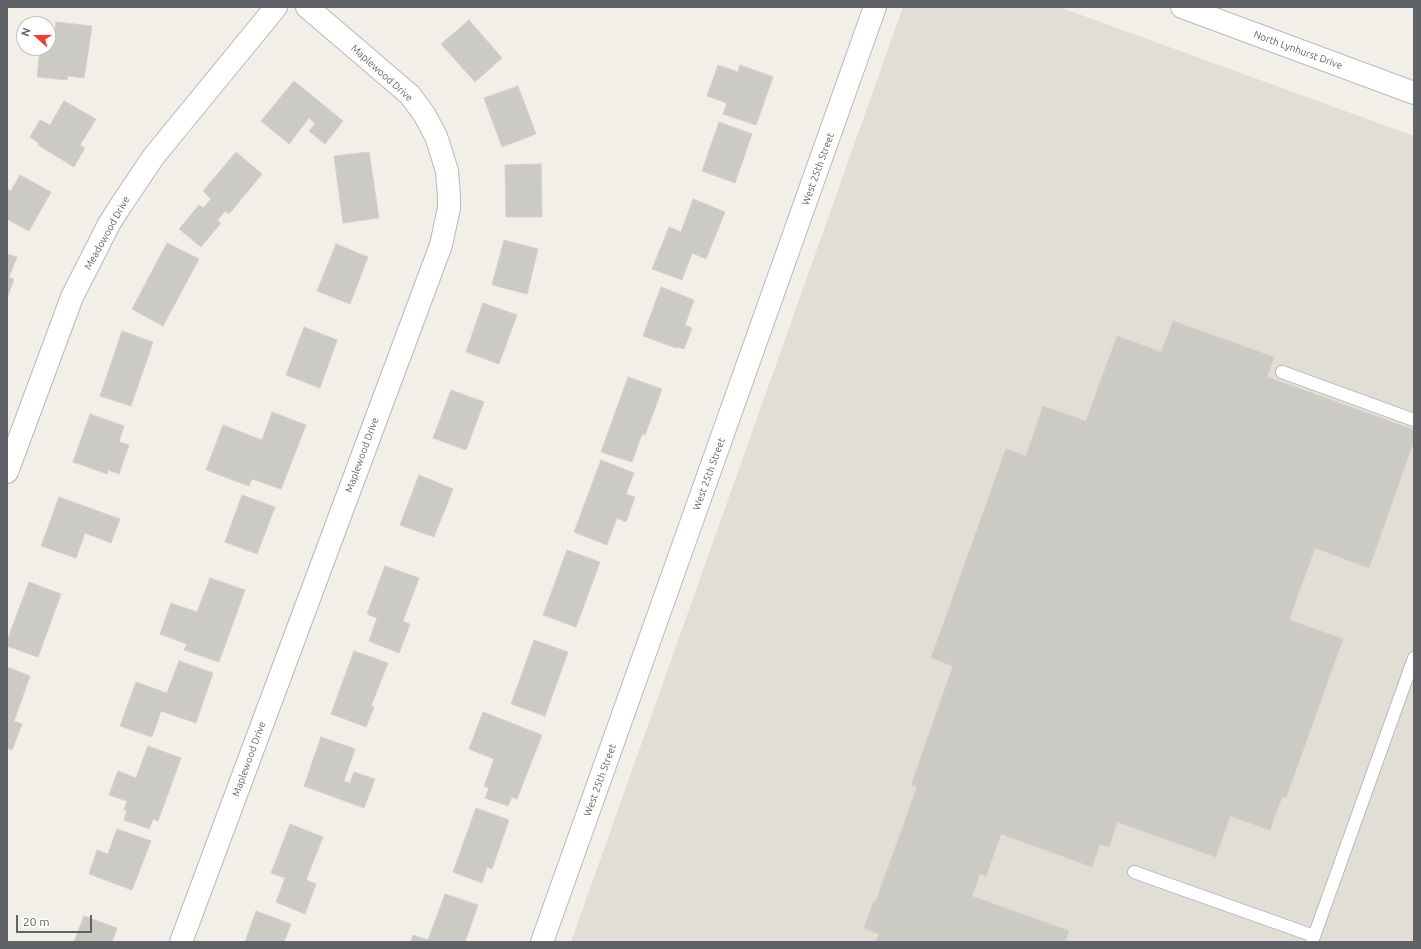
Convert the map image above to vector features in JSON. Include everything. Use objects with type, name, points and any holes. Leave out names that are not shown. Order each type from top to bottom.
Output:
[{"type":"street","name":"Meadowood Drive","points":[[7,472],[72,297],[109,224],[154,156],[276,7]]},
{"type":"street","name":"Maplewood Drive","points":[[181,942],[441,245],[449,208],[449,190],[446,165],[436,136],[424,114],[410,95],[307,7]]},
{"type":"street","name":"West 25th Street","points":[[542,942],[876,7]]},
{"type":"street","name":"North Lynhurst Drive","points":[[1182,7],[1414,93]]},
{"type":"lane","points":[[1282,372],[1414,420]]},
{"type":"lane","points":[[1134,872],[1313,939],[1414,658]]},
{"type":"shaded area","points":[[903,7],[1059,7],[1414,136],[1414,942],[571,942]]},
{"type":"building","points":[[469,20],[502,58],[475,82],[441,44]]},
{"type":"building","points":[[56,22],[92,26],[84,78],[68,76],[67,80],[37,77],[39,56],[56,56]]},
{"type":"building","points":[[718,65],[738,72],[740,65],[773,77],[756,125],[723,114],[727,103],[707,96]]},
{"type":"building","points":[[294,81],[343,121],[325,144],[309,131],[315,124],[309,118],[289,144],[261,121]]},
{"type":"building","points":[[518,86],[536,134],[502,147],[484,98]]},
{"type":"building","points":[[64,101],[96,119],[80,145],[85,148],[74,167],[38,145],[39,143],[30,137],[40,120],[50,125]]},
{"type":"building","points":[[719,122],[752,134],[735,183],[702,171]]},
{"type":"building","points":[[236,152],[262,174],[229,214],[225,211],[217,221],[221,223],[201,247],[179,229],[199,205],[203,208],[211,199],[203,191]]},
{"type":"building","points":[[369,152],[379,218],[343,223],[334,156]]},
{"type":"building","points":[[541,164],[542,217],[506,217],[505,165]]},
{"type":"building","points":[[20,175],[51,192],[29,231],[7,219],[7,189],[11,191]]},
{"type":"building","points":[[693,199],[725,212],[706,259],[692,253],[682,280],[652,269],[669,227],[681,232]]},
{"type":"building","points":[[504,240],[538,249],[527,294],[492,285]]},
{"type":"building","points":[[167,243],[199,259],[163,326],[132,309]]},
{"type":"building","points":[[336,244],[368,257],[350,304],[317,291]]},
{"type":"building","points":[[7,254],[17,257],[9,277],[14,279],[7,298]]},
{"type":"building","points":[[661,287],[694,300],[685,325],[692,328],[684,349],[676,348],[643,336]]},
{"type":"building","points":[[483,303],[517,315],[499,364],[466,352]]},
{"type":"building","points":[[1173,321],[1274,357],[1267,377],[1414,430],[1414,441],[1369,568],[1315,548],[1289,620],[1343,639],[1286,798],[1282,797],[1270,830],[1230,816],[1216,857],[1117,822],[1109,847],[1100,844],[1092,867],[1001,834],[986,876],[980,874],[972,896],[1069,931],[1065,942],[876,942],[879,934],[864,928],[874,901],[876,901],[917,787],[911,785],[953,666],[931,658],[1006,449],[1026,456],[1043,406],[1086,421],[1117,336],[1161,352]]},
{"type":"building","points":[[304,327],[337,340],[320,388],[286,375]]},
{"type":"building","points":[[122,331],[153,342],[131,406],[100,396]]},
{"type":"building","points":[[628,377],[662,389],[645,435],[642,434],[632,462],[601,452]]},
{"type":"building","points":[[451,390],[484,402],[466,450],[433,438]]},
{"type":"building","points":[[272,412],[306,425],[281,489],[252,479],[249,486],[206,470],[223,425],[262,440]]},
{"type":"building","points":[[90,414],[124,426],[119,442],[129,445],[119,474],[108,470],[107,474],[73,462]]},
{"type":"building","points":[[601,460],[634,473],[626,494],[635,497],[626,522],[617,518],[607,545],[574,532]]},
{"type":"building","points":[[419,475],[453,489],[434,537],[400,525]]},
{"type":"building","points":[[242,495],[275,507],[257,554],[225,542]]},
{"type":"building","points":[[59,497],[120,519],[111,543],[85,533],[76,558],[41,546]]},
{"type":"building","points":[[567,550],[600,562],[576,627],[543,615]]},
{"type":"building","points":[[385,566],[419,578],[403,621],[410,624],[399,653],[369,641],[377,618],[367,614]]},
{"type":"building","points":[[210,578],[245,590],[219,662],[184,650],[187,644],[160,634],[171,603],[197,612]]},
{"type":"building","points":[[29,582],[61,594],[38,657],[7,646],[7,641]]},
{"type":"building","points":[[534,640],[568,652],[545,716],[511,704]]},
{"type":"building","points":[[354,651],[388,663],[371,706],[374,707],[366,727],[331,714]]},
{"type":"building","points":[[179,661],[213,673],[196,723],[161,711],[152,737],[120,726],[136,682],[167,693]]},
{"type":"building","points":[[7,667],[30,676],[14,721],[22,724],[12,750],[7,748]]},
{"type":"building","points":[[483,712],[542,735],[517,799],[512,797],[508,806],[485,798],[489,788],[484,786],[494,759],[469,749]]},
{"type":"building","points":[[321,737],[355,749],[344,781],[350,783],[354,772],[375,779],[364,808],[304,786]]},
{"type":"building","points":[[148,746],[181,758],[158,821],[153,819],[149,829],[124,820],[127,810],[124,810],[127,801],[109,795],[118,771],[136,778]]},
{"type":"building","points":[[476,808],[509,820],[492,869],[487,867],[482,883],[453,872]]},
{"type":"building","points":[[290,824],[323,837],[306,880],[316,884],[305,914],[276,902],[285,878],[271,873]]},
{"type":"building","points":[[117,829],[151,841],[132,890],[89,874],[97,850],[108,854]]},
{"type":"building","points":[[445,894],[478,905],[465,942],[411,942],[413,935],[428,940]]},
{"type":"building","points":[[256,911],[291,924],[284,942],[245,942]]},
{"type":"building","points":[[84,916],[117,928],[112,942],[74,942]]}]
